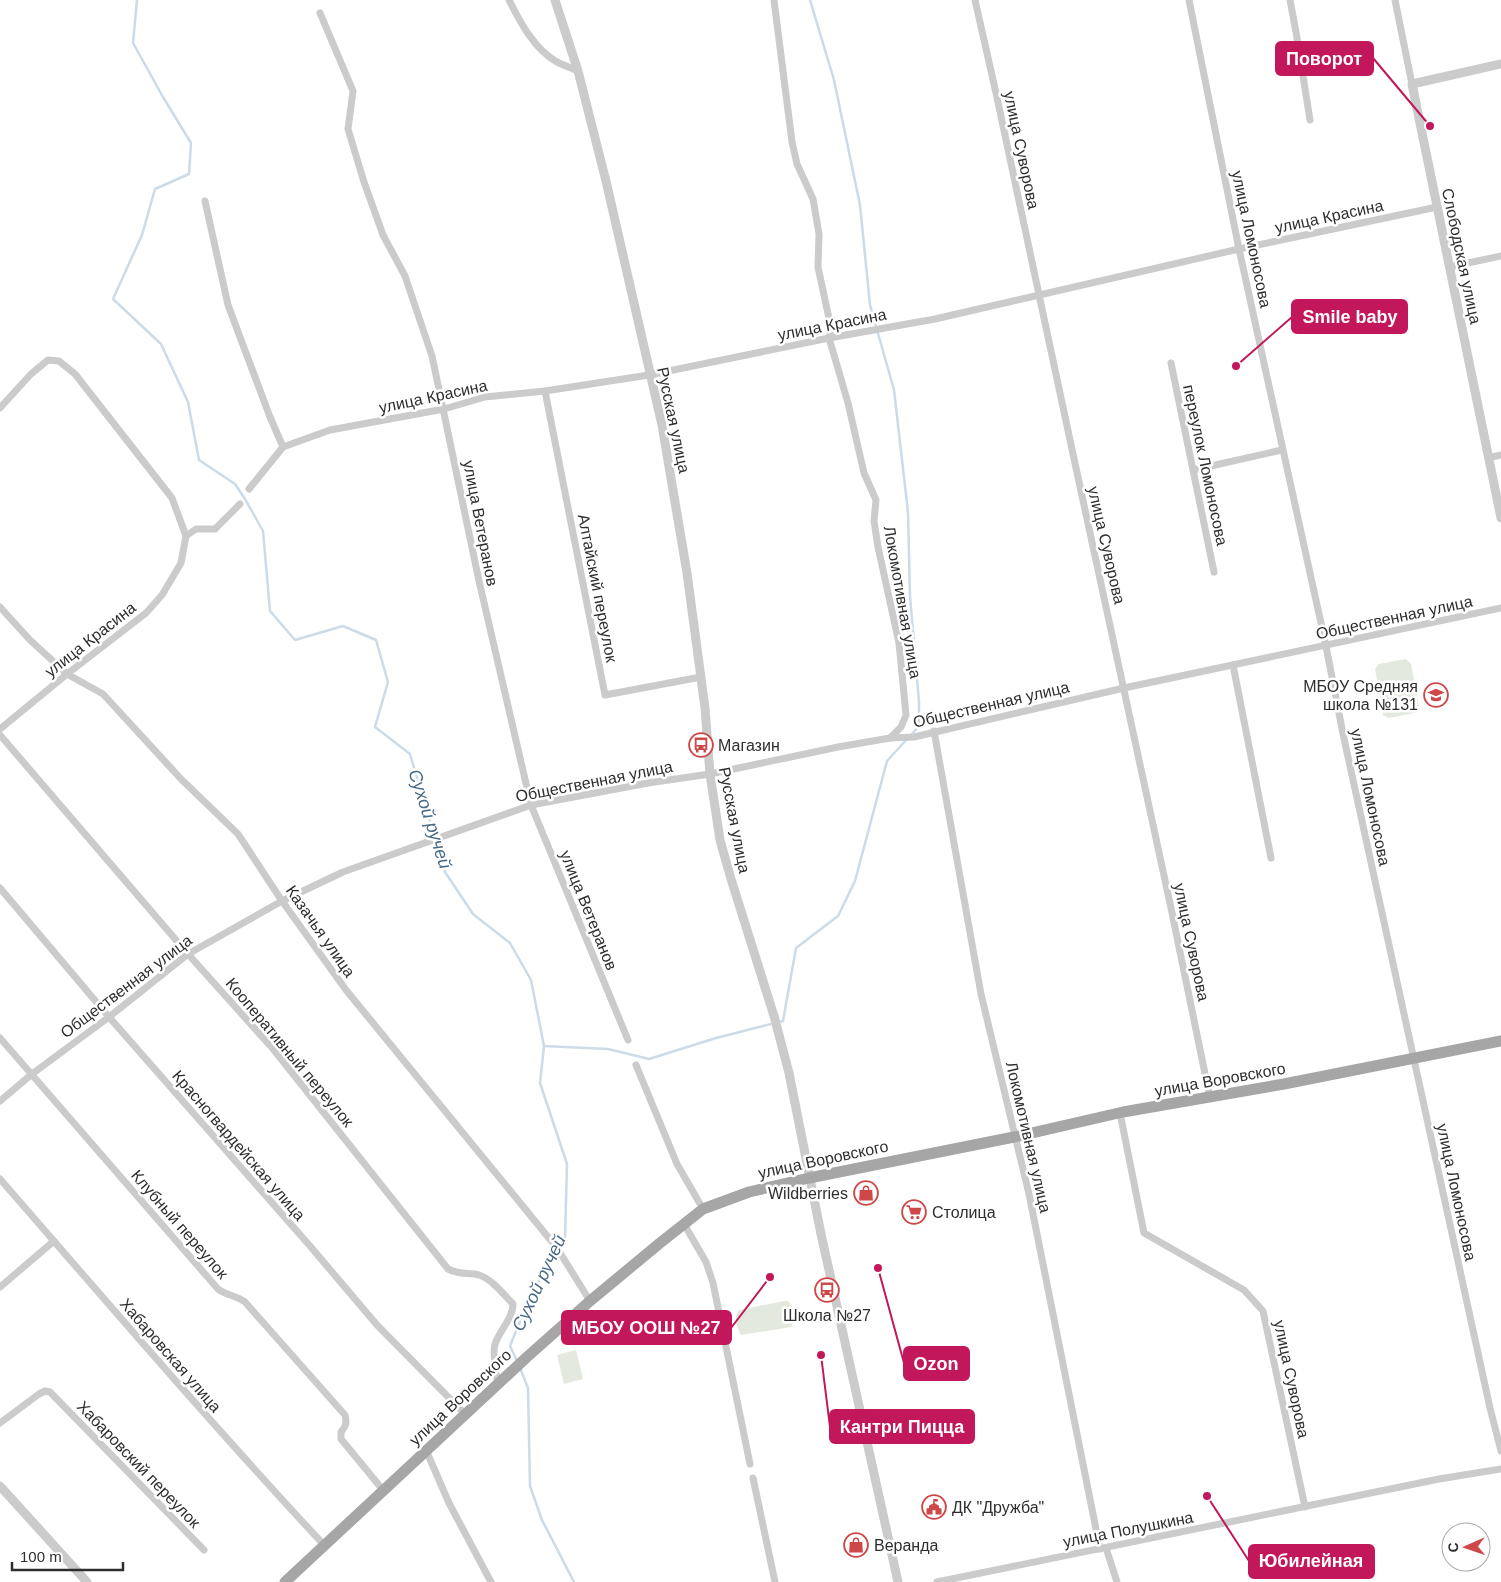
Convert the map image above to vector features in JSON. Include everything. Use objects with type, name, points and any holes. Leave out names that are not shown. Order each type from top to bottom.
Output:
[{"type":"main road","name":"улица Воровского","points":[[285,1582],[465,1414],[590,1301],[703,1209],[749,1192],[809,1178],[1014,1137],[1120,1113],[1210,1098],[1501,1041]]},
{"type":"street","points":[[509,0],[520,22],[543,51],[557,62],[578,71]]},
{"type":"street","name":"Русская улица","points":[[555,0],[578,71],[606,181],[662,425],[684,554],[701,677],[710,774],[720,840],[776,1023],[789,1073],[809,1178],[898,1582]]},
{"type":"street","name":"Локомотивная улица","points":[[774,0],[792,142],[797,164],[813,199],[819,234],[818,267],[831,328],[829,338],[848,403],[864,473],[876,500],[874,521],[878,547],[899,643],[906,716],[901,727],[890,738]]},
{"type":"street","name":"улица Суворова","points":[[975,0],[1172,908],[1210,1098]]},
{"type":"street","name":"улица Ломоносова","points":[[1189,0],[1239,249],[1326,646],[1343,734],[1501,1451]]},
{"type":"street","points":[[1290,0],[1310,120]]},
{"type":"street","name":"Слободская улица","points":[[1395,0],[1501,518]]},
{"type":"street","name":"улица Ветеранов","points":[[320,13],[353,90],[348,128],[364,182],[384,235],[405,276],[432,356],[479,581],[531,805],[628,1040]]},
{"type":"street","points":[[1412,84],[1501,64]]},
{"type":"street","points":[[204,201],[228,305],[283,447],[249,489]]},
{"type":"street","name":"улица Красина","points":[[283,447],[330,430],[444,409],[485,398],[649,375],[829,338],[935,319],[1239,249],[1437,207]]},
{"type":"street","points":[[1449,267],[1501,256]]},
{"type":"street","points":[[0,408],[31,374],[48,360],[59,361],[75,374],[172,498],[186,536],[196,529],[215,529],[240,504]]},
{"type":"street","name":"переулок Ломоносова","points":[[1171,363],[1214,572]]},
{"type":"street","name":"Алтайский переулок","points":[[544,391],[605,695],[701,677]]},
{"type":"street","points":[[1193,470],[1282,450]]},
{"type":"street","points":[[1488,458],[1501,455]]},
{"type":"street","name":"улица Красина","points":[[0,729],[146,613],[162,594],[182,563],[186,536]]},
{"type":"street","name":"Казачья улица","points":[[0,606],[30,640],[67,674],[103,694],[182,779],[238,834],[282,901],[346,990],[557,1248],[590,1301]]},
{"type":"street","name":"Общественная улица","points":[[0,1102],[32,1074],[109,1017],[188,954],[282,901],[343,872],[531,805],[648,783],[710,774],[838,747],[890,738],[914,737],[1124,688],[1501,608]]},
{"type":"street","points":[[1233,665],[1270,858]]},
{"type":"street","name":"Локомотивная улица","points":[[934,731],[981,994],[1029,1194],[1103,1548],[1117,1582]]},
{"type":"street","name":"Кооперативный переулок","points":[[0,735],[188,954],[274,1050],[448,1269],[458,1274],[480,1275],[513,1304],[513,1310],[494,1345],[498,1384]]},
{"type":"street","name":"Красногвардейская улица","points":[[0,888],[109,1017],[304,1238],[377,1325],[465,1414]]},
{"type":"street","name":"Клубный переулок","points":[[0,1038],[218,1289],[225,1294],[237,1296],[245,1302],[345,1415],[347,1422],[346,1427],[341,1432],[341,1439],[383,1490]]},
{"type":"street","points":[[636,1065],[677,1164],[703,1209]]},
{"type":"street","name":"улица Суворова","points":[[1120,1113],[1144,1233],[1244,1290],[1264,1311],[1305,1508]]},
{"type":"street","name":"Хабаровская улица","points":[[0,1178],[156,1360],[256,1473],[324,1546]]},
{"type":"street","points":[[684,1224],[706,1262],[713,1283],[750,1464]]},
{"type":"street","points":[[0,1286],[54,1241]]},
{"type":"street","name":"Хабаровский переулок","points":[[0,1423],[39,1394],[46,1391],[55,1396],[204,1550]]},
{"type":"street","points":[[426,1450],[449,1503],[491,1582]]},
{"type":"street","name":"улица Полушкина","points":[[937,1582],[1501,1469]]},
{"type":"street","points":[[753,1478],[775,1582]]},
{"type":"street","points":[[0,1486],[87,1582]]},
{"type":"shaded area","points":[[1406,659],[1411,664],[1419,707],[1418,711],[1389,718],[1383,715],[1375,669],[1379,664]]},
{"type":"shaded area","points":[[784,1301],[790,1303],[794,1321],[791,1327],[741,1335],[736,1319],[739,1310]]},
{"type":"shaded area","points":[[576,1350],[583,1379],[564,1384],[557,1355]]},
{"type":"waterway","name":"Сухой ручей","points":[[137,0],[133,43],[191,143],[189,174],[155,189],[142,235],[113,299],[161,344],[188,402],[199,460],[235,484],[263,531],[270,611],[295,640],[343,626],[376,640],[388,682],[375,727],[410,754],[445,872],[473,914],[510,943],[531,980],[544,1046],[540,1083],[567,1164],[565,1237],[531,1294],[510,1346],[517,1361]]},
{"type":"waterway","points":[[810,0],[834,80],[860,205],[870,305],[894,390],[908,512],[910,596],[919,702],[919,726],[912,734]]},
{"type":"waterway","points":[[544,1046],[608,1049],[649,1059],[716,1038],[783,1021],[796,948],[838,916],[855,881],[887,761],[908,738]]},
{"type":"waterway","name":"Сухой ручей","points":[[520,1368],[528,1388],[530,1486],[542,1520],[574,1582]]},
{"type":"place","name":"Поворот","points":[[1430,126]]},
{"type":"place","name":"Smile baby","points":[[1236,366]]},
{"type":"place","name":"МБОУ Средняя школа №131","points":[[1436,695]]},
{"type":"place","name":"Магазин","points":[[701,745]]},
{"type":"place","name":"Wildberries","points":[[866,1193]]},
{"type":"place","name":"Столица","points":[[914,1212]]},
{"type":"place","name":"Ozon","points":[[878,1268]]},
{"type":"place","name":"МБОУ ООШ №27","points":[[770,1277]]},
{"type":"place","name":"Школа №27","points":[[827,1290]]},
{"type":"place","name":"Кантри Пицца","points":[[821,1355]]},
{"type":"place","name":"Юбилейная","points":[[1207,1496]]},
{"type":"place","name":"ДК \"Дружба\"","points":[[934,1507]]},
{"type":"place","name":"Веранда","points":[[856,1545]]}]
